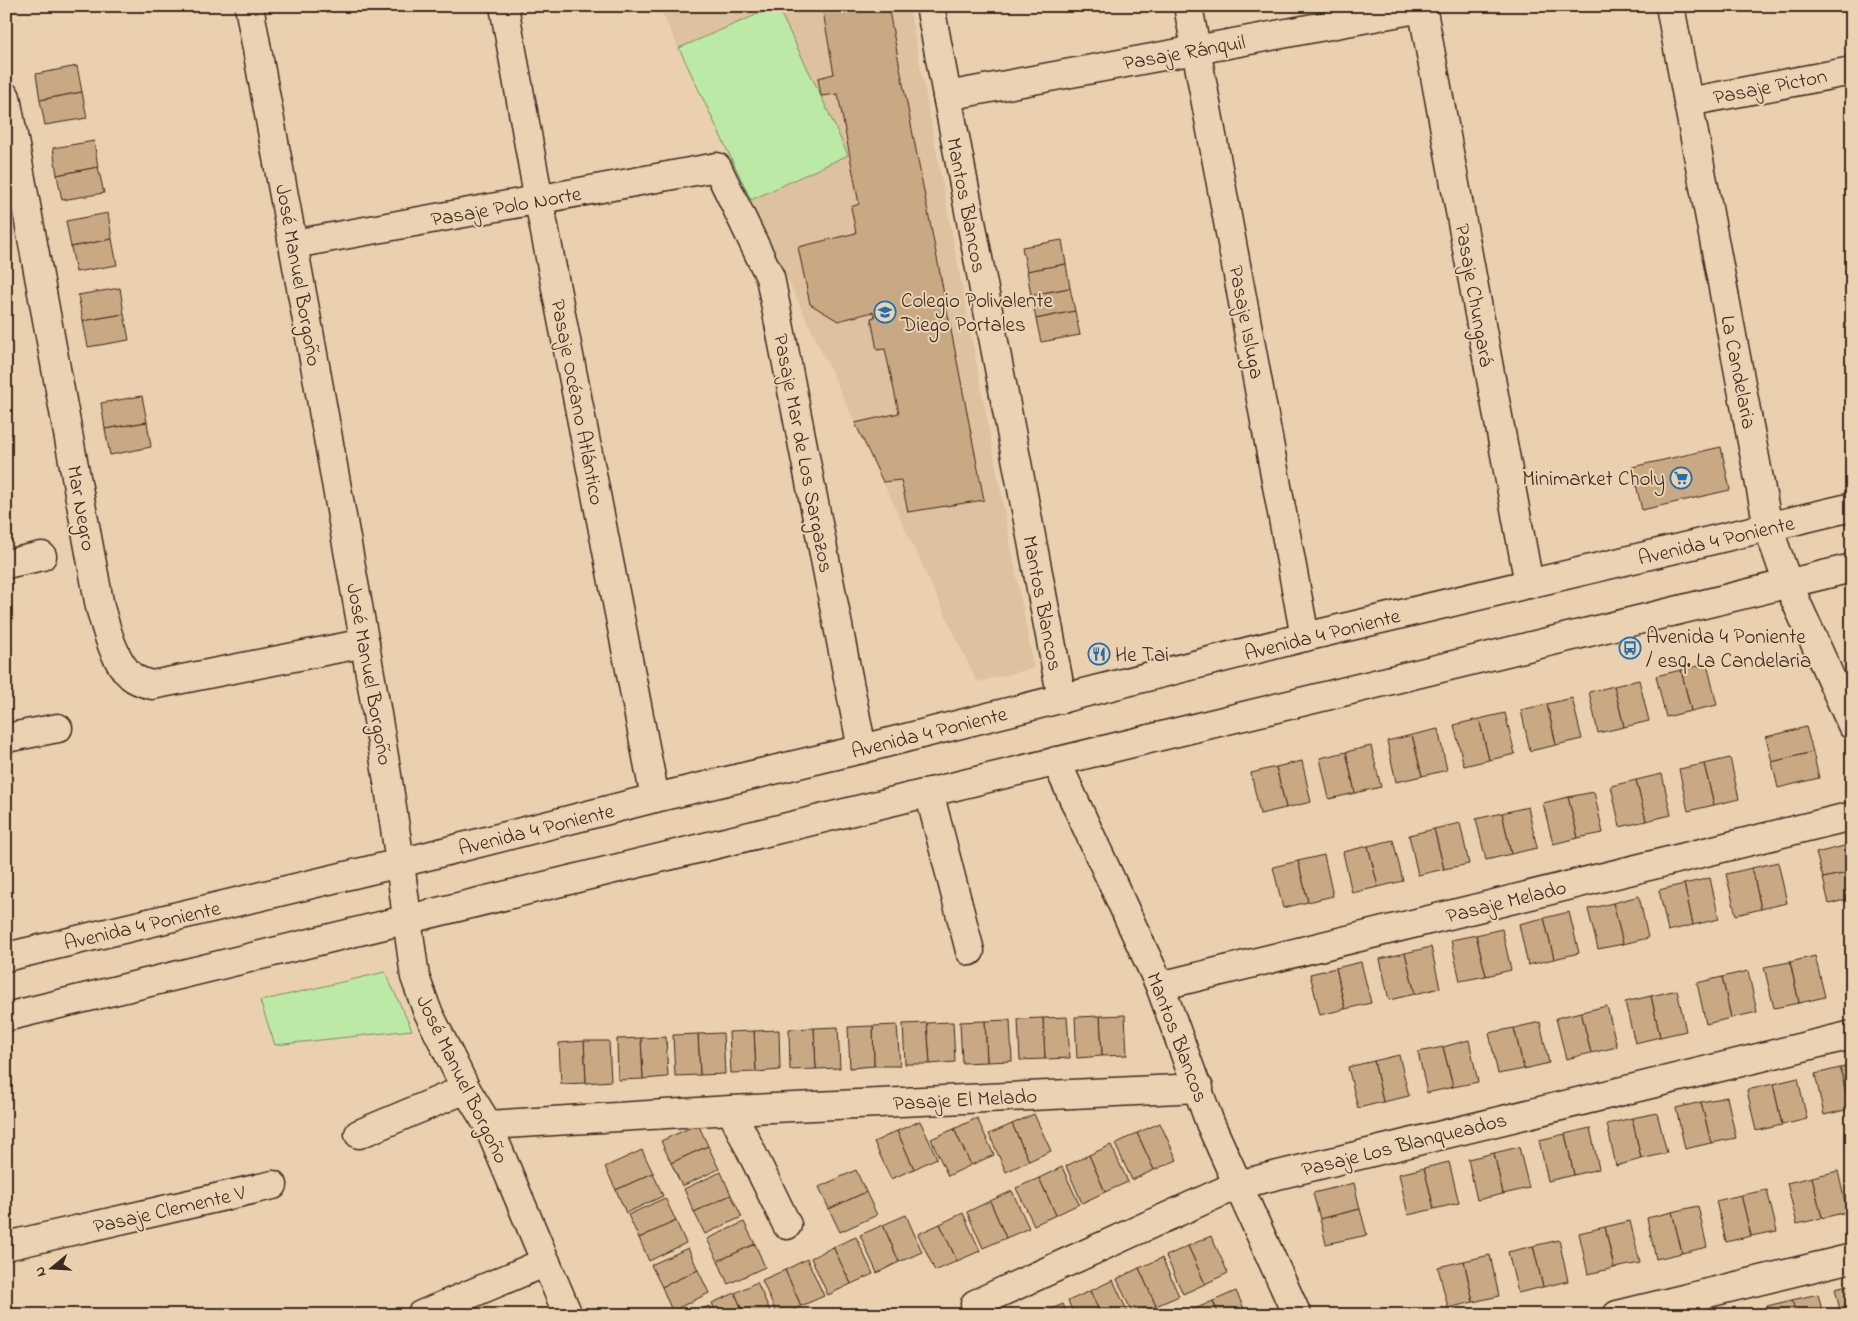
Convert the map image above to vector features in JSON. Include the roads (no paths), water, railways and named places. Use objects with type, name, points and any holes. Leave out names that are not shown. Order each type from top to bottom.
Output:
[{"type":"street","name":"José Manuel Borgoño","points":[[249,6],[294,244],[394,811],[415,977],[426,1010],[466,1089],[488,1125],[568,1315]]},
{"type":"street","name":"Pasaje Océano Atlántico","points":[[504,6],[539,201],[655,798]]},
{"type":"street","name":"Mantos Blancos","points":[[930,6],[1062,699]]},
{"type":"street","name":"Pasaje Isluga","points":[[1188,6],[1305,637]]},
{"type":"street","name":"La Candelaria","points":[[1670,6],[1768,527],[1788,584],[1852,725]]},
{"type":"street","name":"Pasaje Ránquil","points":[[947,96],[1422,7]]},
{"type":"street","name":"Pasaje Chungará","points":[[1422,7],[1529,584]]},
{"type":"street","name":"Pasaje Picton","points":[[1688,102],[1852,71]]},
{"type":"street","name":"Mar Negro","points":[[6,97],[100,607],[109,638],[124,668],[131,676],[141,682],[152,685],[365,643]]},
{"type":"street","name":"Pasaje Polo Norte","points":[[294,244],[539,201],[717,167]]},
{"type":"street","name":"Pasaje Mar de Los Sargazos","points":[[717,167],[770,277],[862,749]]},
{"type":"street","name":"Avenida 4 Poniente","points":[[6,957],[400,863],[1305,637],[1852,508]]},
{"type":"street","points":[[6,564],[42,556]]},
{"type":"street","points":[[6,1016],[1852,568]]},
{"type":"street","points":[[6,738],[58,728]]},
{"type":"street","name":"Mantos Blancos","points":[[1056,761],[1160,986],[1199,1088],[1210,1123],[1297,1315]]},
{"type":"street","points":[[929,792],[970,951]]},
{"type":"street","name":"Pasaje Melado","points":[[1160,986],[1852,816]]},
{"type":"street","name":"Pasaje Los Blanqueados","points":[[974,1304],[1237,1185],[1852,1036]]},
{"type":"street","name":"Pasaje El Melado","points":[[488,1125],[731,1110],[1199,1088]]},
{"type":"street","points":[[359,1134],[466,1089]]},
{"type":"street","points":[[731,1110],[787,1225]]},
{"type":"street","name":"Pasaje Clemente V","points":[[6,1246],[273,1185]]},
{"type":"street","points":[[1617,1315],[1852,1258]]},
{"type":"street","points":[[421,1315],[546,1262]]},
{"type":"place","name":"Colegio Polivalente Diego Portales","points":[[885,312]]},
{"type":"place","name":"Minimarket Choly","points":[[1681,478]]},
{"type":"place","name":"Avenida 4 Poniente / esq. La Candelaria","points":[[1630,648]]},
{"type":"place","name":"He Tai","points":[[1099,654]]}]
